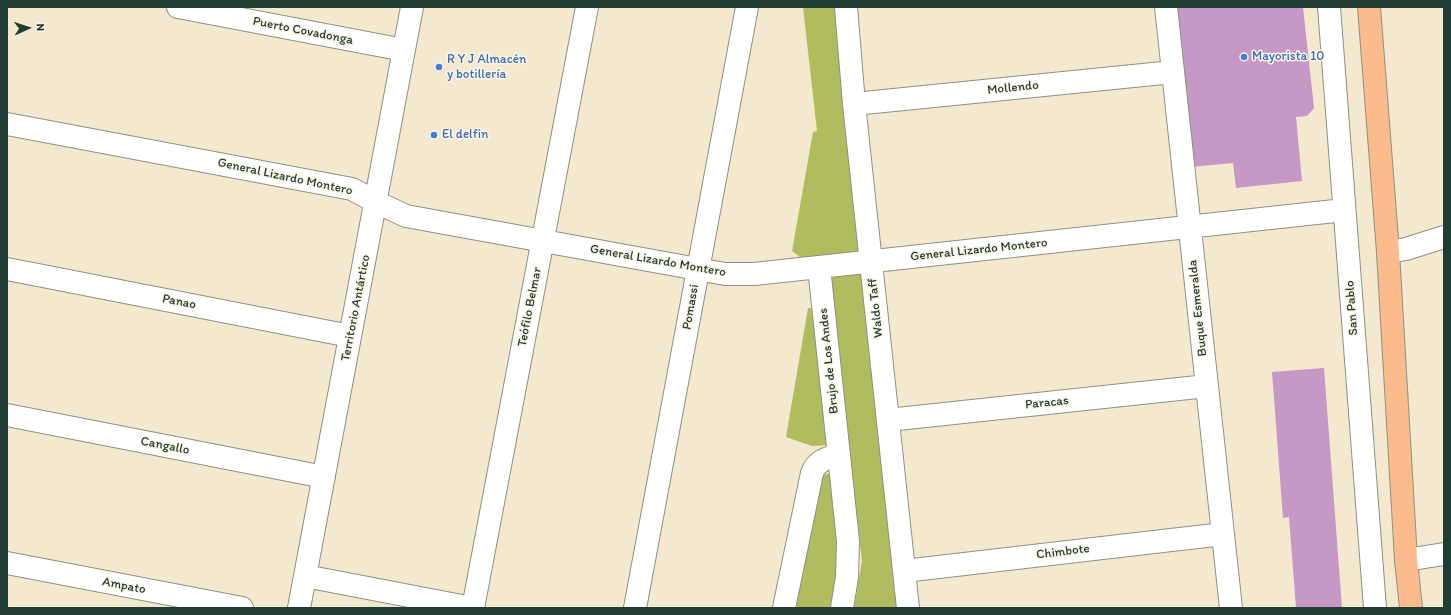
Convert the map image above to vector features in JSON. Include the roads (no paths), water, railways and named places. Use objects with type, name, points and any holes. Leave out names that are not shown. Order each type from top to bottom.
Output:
[{"type":"main road","points":[[1369,7],[1388,252],[1406,560],[1411,608]]},
{"type":"street","name":"Puerto Covadonga","points":[[178,7],[404,50]]},
{"type":"street","name":"Territorio Antártico","points":[[299,608],[412,7]]},
{"type":"street","name":"Teófilo Belmar","points":[[473,608],[587,7]]},
{"type":"street","name":"Pomassi","points":[[635,608],[747,7]]},
{"type":"street","name":"Waldo Taff","points":[[846,7],[854,104],[908,608]]},
{"type":"street","name":"Buque Esmeralda","points":[[1166,7],[1231,608]]},
{"type":"street","name":"San Pablo","points":[[1329,7],[1375,608]]},
{"type":"street","name":"Mollendo","points":[[854,104],[1173,72]]},
{"type":"street","name":"General Lizardo Montero","points":[[7,124],[352,189],[406,216],[725,274],[740,274],[871,262],[1344,210]]},
{"type":"street","points":[[1388,252],[1406,249],[1444,237]]},
{"type":"street","name":"Brujo de Los Andes","points":[[819,267],[849,558],[842,608]]},
{"type":"street","name":"Panao","points":[[7,269],[350,336]]},
{"type":"street","name":"Paracas","points":[[888,420],[1207,386]]},
{"type":"street","name":"Cangallo","points":[[7,415],[324,477]]},
{"type":"street","points":[[784,608],[812,473],[818,462],[829,457],[839,455]]},
{"type":"street","name":"Chimbote","points":[[904,570],[1223,534]]},
{"type":"street","points":[[1406,560],[1444,554]]},
{"type":"street","name":"Ampato","points":[[7,563],[242,608]]},
{"type":"street","points":[[305,576],[473,608]]},
{"type":"place","name":"Mayorista 10","points":[[1244,57]]},
{"type":"place","name":"R Y J Almacén y botillería","points":[[439,67]]},
{"type":"place","name":"El delfin","points":[[434,135]]}]
